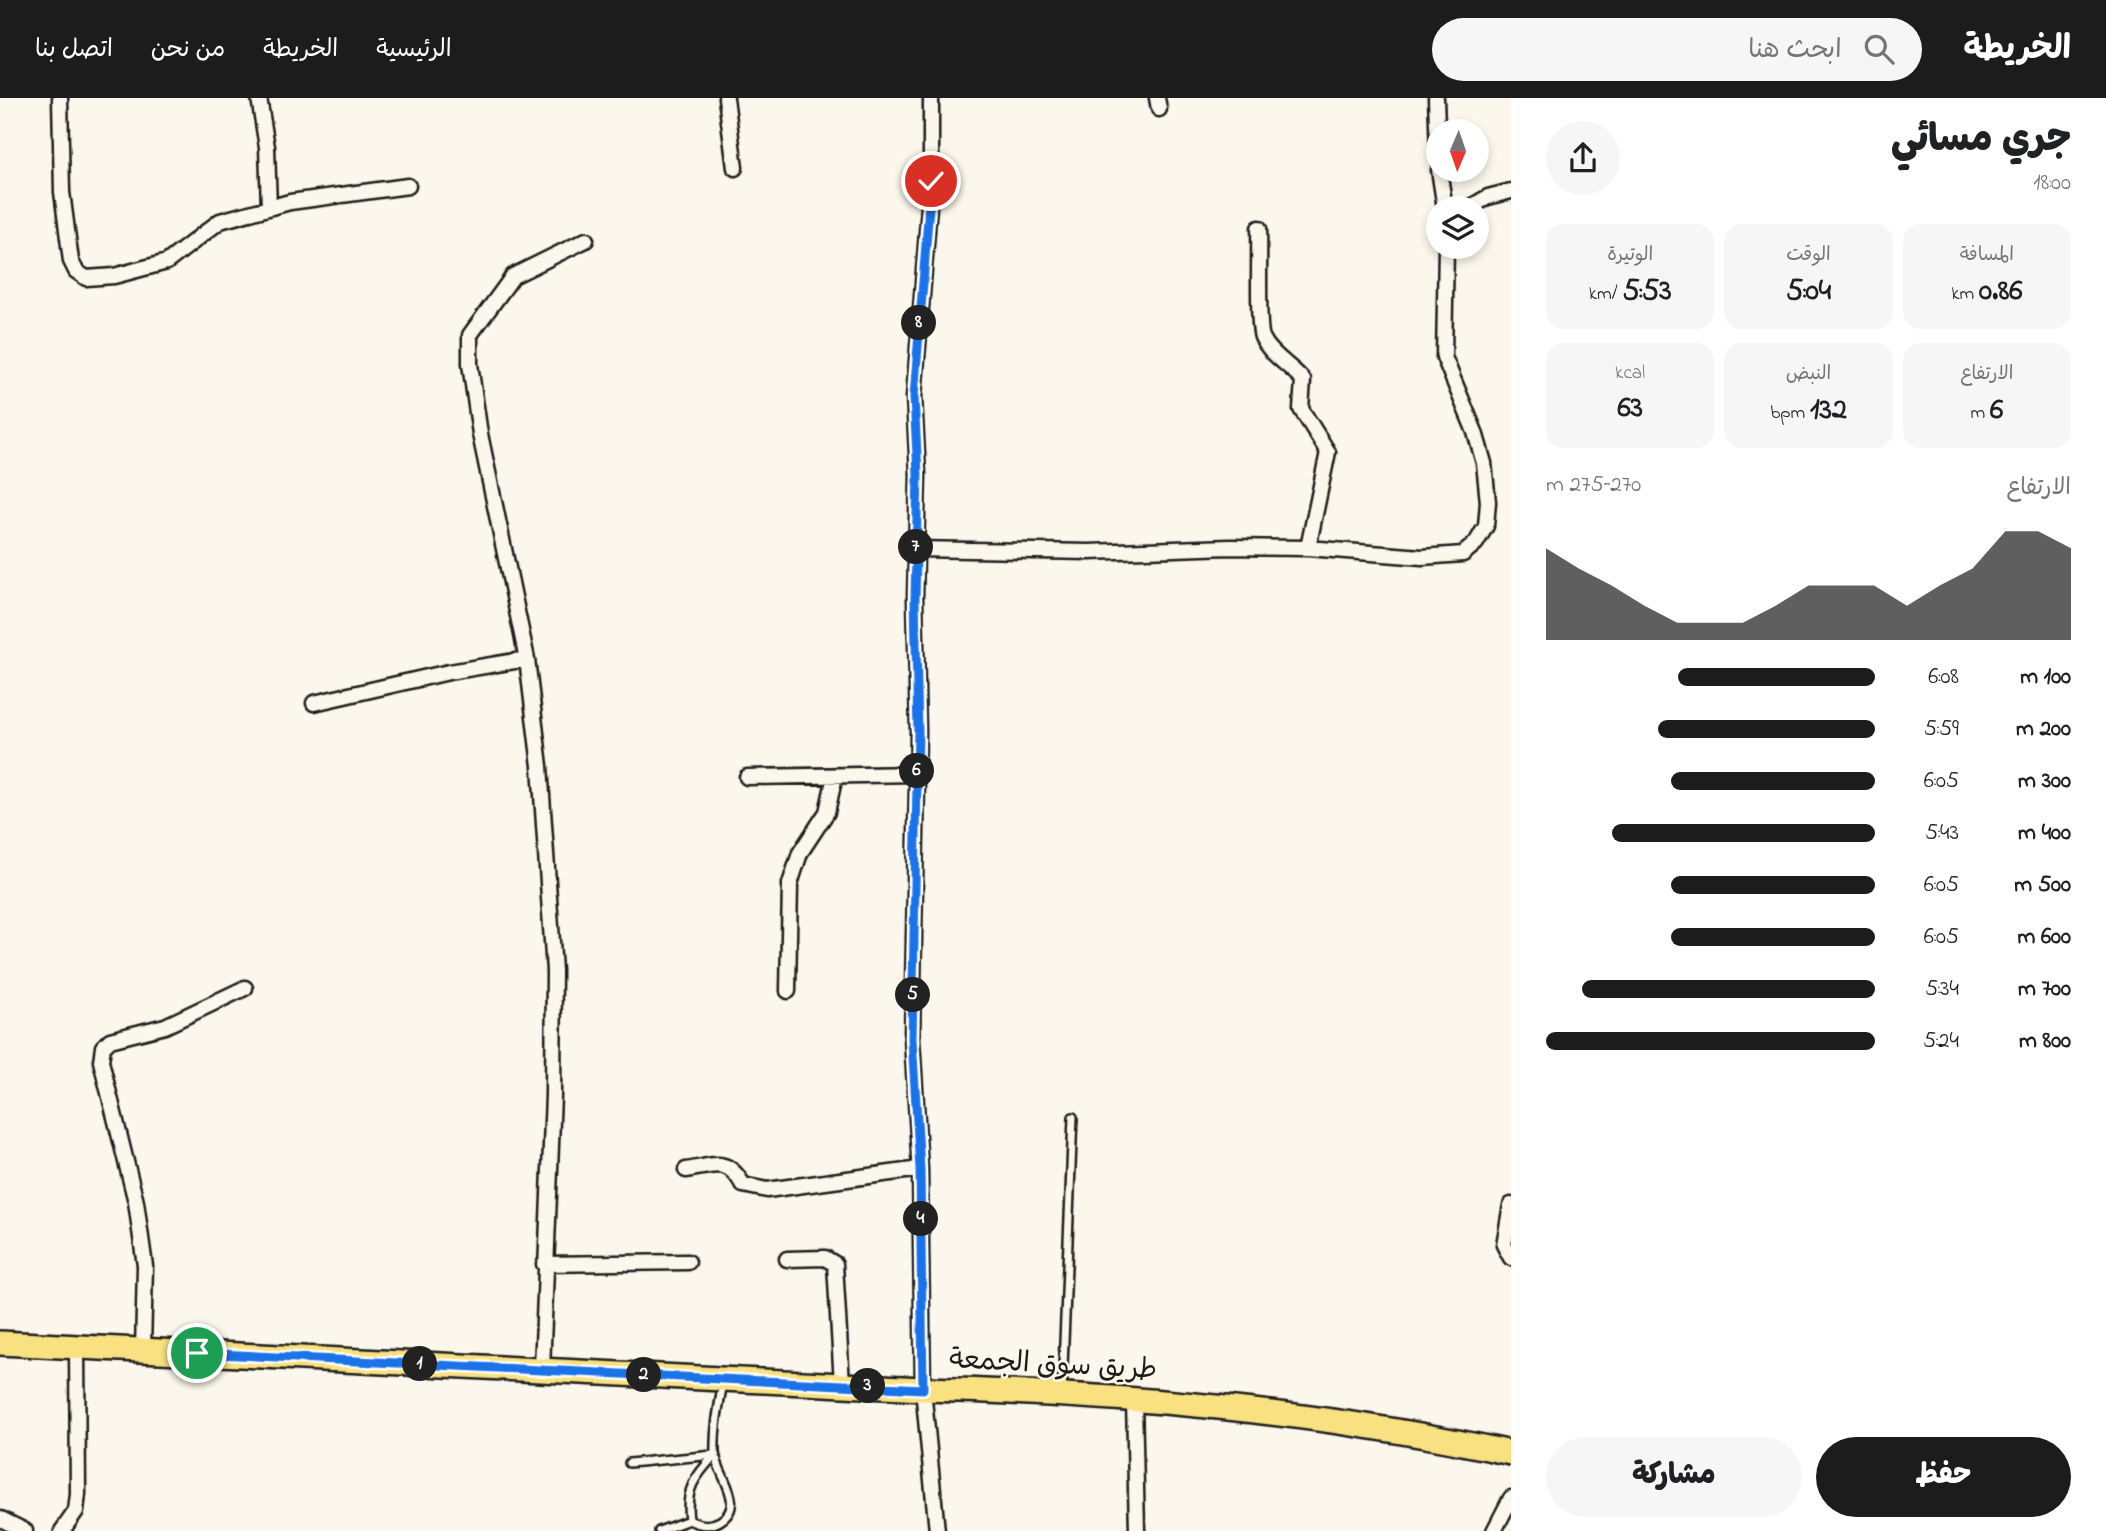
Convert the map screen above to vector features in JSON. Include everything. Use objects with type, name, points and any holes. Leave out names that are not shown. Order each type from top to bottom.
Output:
[{"type":"main road","name":"طريق سوق الجمعة","points":[[0,1343],[923,1389],[1062,1392],[1134,1401],[1196,1403],[1290,1415],[1413,1432],[1511,1453]]},
{"type":"street","points":[[60,98],[62,192],[71,261],[76,271],[86,278],[114,276],[167,262],[220,220],[269,208],[408,186]]},
{"type":"street","points":[[259,98],[267,147],[269,208]]},
{"type":"street","points":[[726,98],[735,168]]},
{"type":"street","points":[[931,98],[931,181],[914,397],[918,474],[917,774],[912,1039],[920,1169],[923,1389],[937,1531]]},
{"type":"street","points":[[1436,98],[1437,119]]},
{"type":"street","points":[[1489,197],[1511,191]]},
{"type":"street","points":[[1259,228],[1261,335],[1275,355],[1291,366],[1303,380],[1301,409],[1328,452],[1308,548]]},
{"type":"street","points":[[542,1369],[544,1264],[553,1096],[554,971],[540,766],[527,659],[480,434],[470,364],[470,335],[513,276],[586,240]]},
{"type":"street","points":[[916,549],[1089,552],[1230,547],[1308,548],[1448,557],[1469,548],[1486,526],[1484,463],[1444,357],[1446,259]]},
{"type":"street","points":[[314,703],[527,659]]},
{"type":"street","points":[[747,777],[917,774]]},
{"type":"street","points":[[788,991],[790,884],[800,853],[827,812],[835,776]]},
{"type":"street","points":[[143,1350],[145,1266],[136,1202],[101,1061],[103,1047],[110,1040],[165,1026],[244,988]]},
{"type":"street","points":[[686,1170],[724,1164],[734,1170],[743,1185],[767,1190],[920,1169]]},
{"type":"street","points":[[1511,1205],[1504,1245],[1511,1258]]},
{"type":"street","points":[[787,1259],[825,1258],[835,1264],[842,1384]]},
{"type":"street","points":[[544,1264],[688,1262]]},
{"type":"street","points":[[62,1531],[76,1511],[78,1494],[77,1347]]},
{"type":"street","points":[[1134,1401],[1137,1531]]},
{"type":"street","points":[[1494,1531],[1511,1498]]},
{"type":"street","points":[[1,1519],[25,1531]]},
{"type":"lane","points":[[1062,1392],[1073,1116]]},
{"type":"lane","points":[[659,1531],[689,1521],[700,1525],[716,1524],[727,1517],[731,1504],[729,1488],[715,1455],[723,1379]]},
{"type":"lane","points":[[629,1463],[715,1455]]},
{"type":"lane","points":[[689,1521],[691,1484],[715,1455]]},
{"type":"route","points":[[197,1353],[923,1389],[920,1169],[912,1039],[918,732],[915,598],[918,474],[914,397],[931,181]]}]
